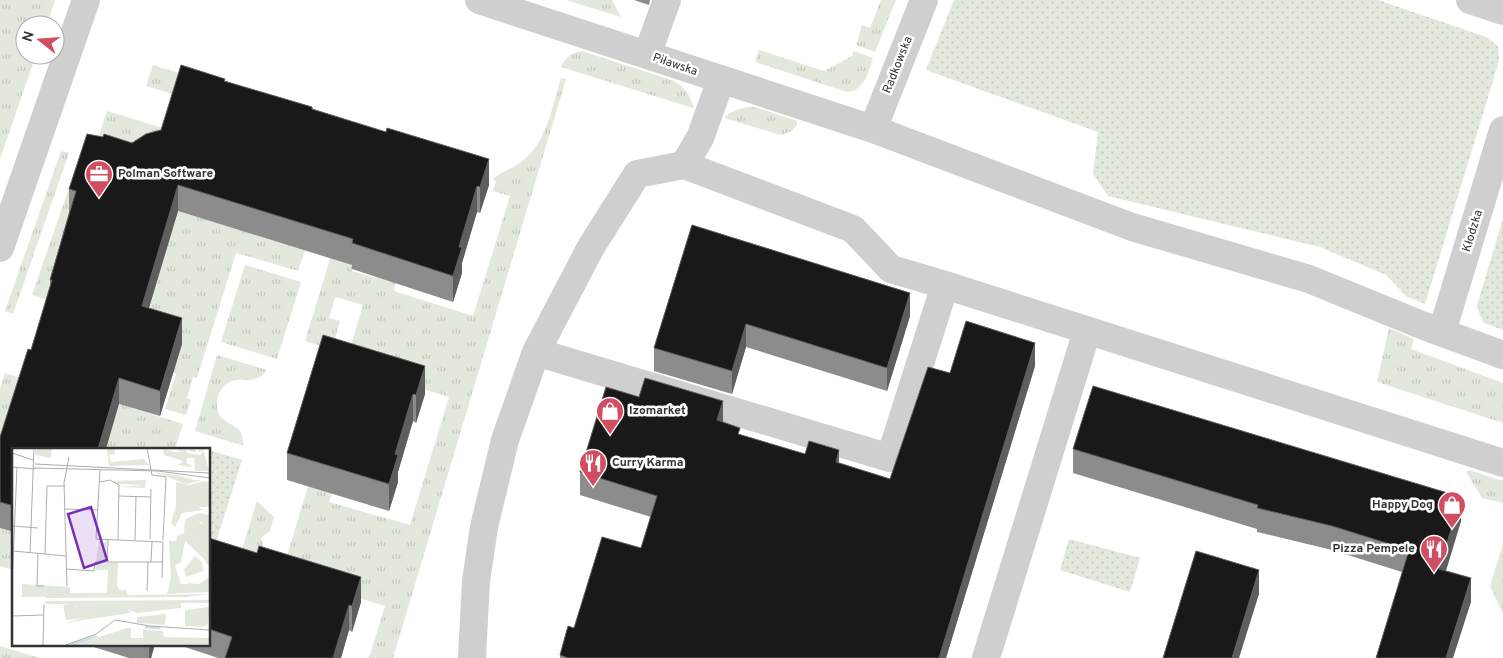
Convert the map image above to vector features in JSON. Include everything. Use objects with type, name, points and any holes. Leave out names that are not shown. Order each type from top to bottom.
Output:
[{"type":"street","points":[[0,248],[86,0]]},
{"type":"street","name":"Piławska","points":[[478,0],[872,129],[1132,227],[1309,279],[1503,355]]},
{"type":"street","points":[[647,55],[666,0]]},
{"type":"street","name":"Radkowska","points":[[872,129],[924,0]]},
{"type":"street","points":[[1470,0],[1503,11]]},
{"type":"street","points":[[684,165],[700,138],[721,80]]},
{"type":"street","name":"Kłodzka","points":[[1442,332],[1503,130]]},
{"type":"street","points":[[472,658],[476,582],[484,526],[505,440],[536,352],[592,247],[637,174],[684,165],[853,229],[891,269],[945,284],[1503,463]]},
{"type":"street","points":[[536,352],[890,458],[945,284]]},
{"type":"street","points":[[986,658],[1087,330]]},
{"type":"green space","points":[[0,0],[55,0],[50,15],[15,15],[15,65],[33,65],[0,159]]},
{"type":"green space","points":[[566,0],[612,0],[621,17]]},
{"type":"green space","points":[[881,0],[896,0],[875,52],[856,45],[862,25],[870,28]]},
{"type":"green space","points":[[954,0],[1378,0],[1486,37],[1498,46],[1499,61],[1425,304],[1406,296],[1386,275],[1320,247],[1108,196],[1093,174],[1098,132],[926,70]]},
{"type":"green space","points":[[759,50],[824,71],[852,56],[854,51],[873,58],[862,84],[853,91],[847,92],[755,62]]},
{"type":"green space","points":[[582,51],[674,81],[687,92],[693,108],[561,67],[569,56]]},
{"type":"green space","points":[[153,65],[233,90],[179,96],[146,86]]},
{"type":"green space","points":[[561,78],[566,79],[393,658],[369,658],[385,606],[305,582],[287,556],[308,486],[333,488],[329,502],[410,525],[449,397],[369,372],[344,369],[363,305],[335,297],[329,318],[340,321],[332,349],[305,341],[341,223],[364,230],[352,271],[376,278],[377,276],[396,281],[394,291],[473,316],[510,196],[493,191],[496,181],[493,180],[521,162],[537,145],[547,124]]},
{"type":"green space","points":[[754,107],[797,121],[797,125],[792,131],[781,135],[724,118],[735,111]]},
{"type":"green space","points":[[107,111],[169,130],[91,161]]},
{"type":"green space","points":[[61,151],[69,153],[13,314],[5,311]]},
{"type":"green space","points":[[70,185],[78,187],[55,302],[32,295]]},
{"type":"green space","points":[[178,211],[305,250],[298,271],[236,253],[197,378],[193,377],[187,398],[191,400],[186,415],[165,409],[176,374],[173,372],[182,344],[142,331]]},
{"type":"green space","points":[[1503,219],[1503,330],[1484,323],[1477,305]]},
{"type":"green space","points":[[245,265],[301,282],[277,359],[221,342]]},
{"type":"green space","points":[[1389,328],[1414,339],[1411,349],[1503,383],[1503,423],[1377,382]]},
{"type":"green space","points":[[217,355],[267,370],[258,378],[228,383],[221,390],[217,398],[217,408],[221,417],[240,431],[244,446],[195,431]]},
{"type":"green space","points":[[5,373],[30,381],[0,463],[0,389]]},
{"type":"green space","points":[[119,404],[183,424],[175,448],[106,448]]},
{"type":"green space","points":[[210,450],[242,460],[215,545],[210,543]]},
{"type":"green space","points":[[1470,470],[1503,481],[1503,503],[1482,498],[1466,472]]},
{"type":"green space","points":[[257,501],[274,517],[270,531],[261,538],[266,549],[236,568]]},
{"type":"green space","points":[[0,528],[12,531],[12,569],[0,566]]},
{"type":"green space","points":[[1069,539],[1140,558],[1130,592],[1060,570]]},
{"type":"green space","points":[[1503,544],[1503,614],[1490,586]]},
{"type":"green space","points":[[0,646],[40,658],[0,658]]},
{"type":"building","points":[[181,65],[225,79],[224,81],[312,107],[312,109],[386,132],[387,128],[489,159],[480,187],[477,186],[459,247],[462,247],[453,276],[352,243],[353,239],[178,185],[142,306],[182,318],[160,391],[119,378],[98,448],[12,448],[12,505],[0,502],[0,437],[28,349],[31,350],[52,280],[50,280],[76,191],[69,189],[87,134],[103,137],[104,134],[132,143],[146,134],[161,130]]},
{"type":"building","points":[[692,225],[910,293],[887,368],[746,324],[732,371],[654,348]]},
{"type":"building","points":[[966,321],[1035,343],[939,658],[568,658],[560,655],[568,626],[574,628],[602,537],[641,548],[657,496],[580,472],[606,387],[639,397],[645,378],[723,401],[717,420],[740,428],[738,434],[805,454],[809,441],[839,450],[836,462],[890,479],[928,367],[950,373]]},
{"type":"building","points":[[323,335],[425,366],[416,395],[413,394],[395,454],[398,455],[389,484],[287,453]]},
{"type":"building","points":[[1093,386],[1461,497],[1439,569],[1471,578],[1446,658],[1376,658],[1409,550],[1332,526],[1257,508],[1258,505],[1073,449]]},
{"type":"building","points":[[210,538],[257,553],[259,546],[361,577],[352,606],[349,605],[333,658],[225,658],[232,637],[210,629]]},
{"type":"building","points":[[1196,551],[1259,570],[1232,658],[1163,658]]},
{"type":"place","name":"Polman Software","points":[[99,198]]},
{"type":"place","name":"Izomarket","points":[[610,435]]},
{"type":"place","name":"Curry Karma","points":[[593,487]]},
{"type":"place","name":"Happy Dog","points":[[1452,529]]},
{"type":"place","name":"Pizza Pempele","points":[[1434,573]]}]
